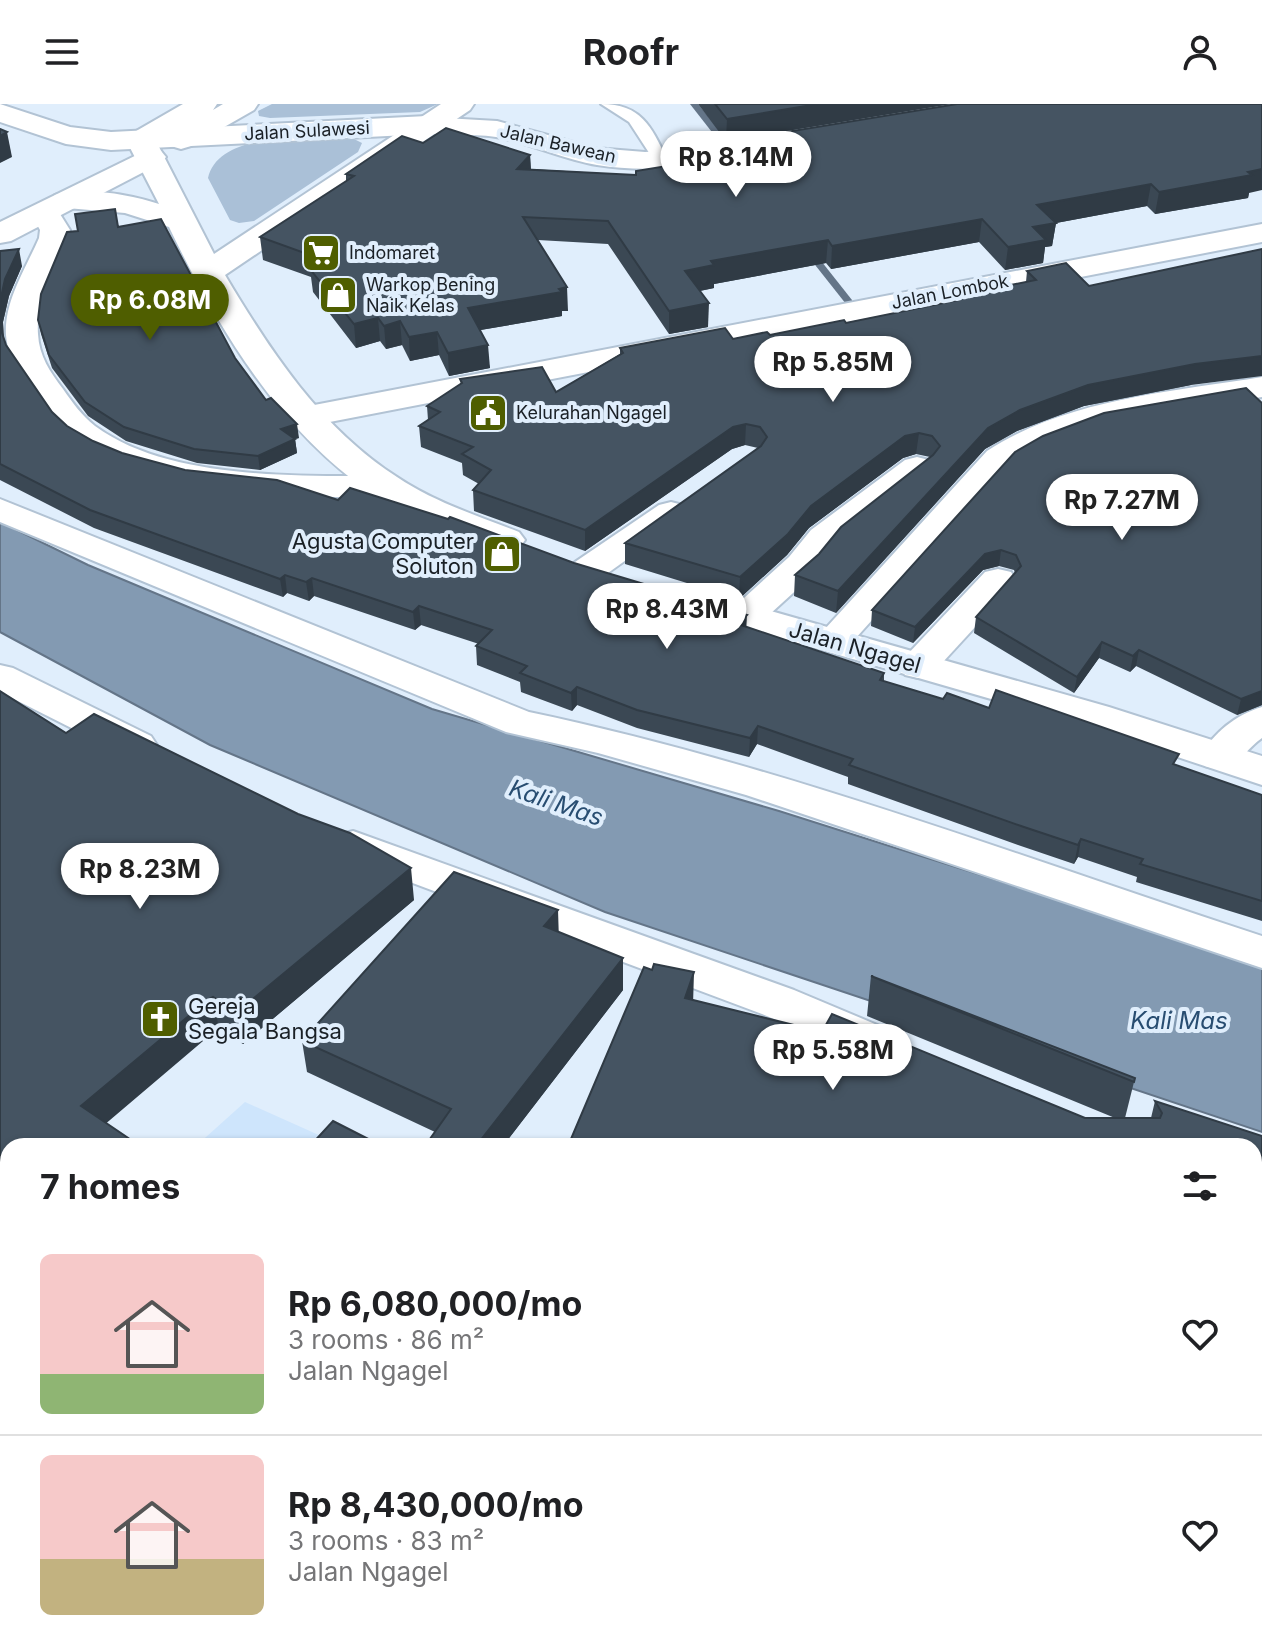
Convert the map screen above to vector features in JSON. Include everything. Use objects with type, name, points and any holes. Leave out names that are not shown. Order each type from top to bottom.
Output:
[{"type":"main road","points":[[0,234],[56,207],[146,149],[203,104]]},
{"type":"main road","points":[[0,210],[88,166],[187,137],[244,104]]},
{"type":"main road","name":"Jalan Sulawesi","points":[[208,272],[460,104]]},
{"type":"main road","points":[[0,113],[66,135],[146,149]]},
{"type":"main road","name":"Jalan Sulawesi","points":[[187,137],[427,125]]},
{"type":"main road","points":[[66,135],[88,166]]},
{"type":"main road","name":"Jalan Ngagel","points":[[146,149],[208,272],[263,361],[354,463],[386,486],[427,508],[588,570],[1095,716],[1262,771]]},
{"type":"main road","points":[[56,207],[128,204],[180,220]]},
{"type":"street","name":"Jalan Bawean","points":[[427,125],[462,124],[505,131],[596,156],[660,159],[818,137]]},
{"type":"street","points":[[56,207],[54,238],[22,323],[23,345],[26,361],[35,375],[82,432],[138,459],[209,480],[255,485],[386,486]]},
{"type":"street","name":"Jalan Lombok","points":[[309,416],[1262,233]]},
{"type":"street","points":[[833,641],[999,458],[1015,445],[1032,436],[1089,419],[1262,387]]},
{"type":"street","points":[[746,616],[802,565],[824,538],[917,467]]},
{"type":"street","points":[[588,570],[696,493]]},
{"type":"street","points":[[0,509],[520,723],[600,740],[760,785],[1262,952]]},
{"type":"street","points":[[918,666],[998,580]]},
{"type":"street","points":[[0,677],[177,764]]},
{"type":"street","points":[[1219,757],[1239,735],[1262,720]]},
{"type":"street","points":[[319,833],[778,1002],[909,1056]]},
{"type":"lane","points":[[608,104],[631,114],[643,125],[660,159]]},
{"type":"shaded area","points":[[272,104],[438,104],[420,112],[259,116],[258,111]]},
{"type":"shaded area","points":[[292,138],[352,138],[362,143],[358,152],[254,221],[239,223],[230,220],[208,178],[216,162],[230,151],[248,144]]},
{"type":"shaded area","points":[[245,1102],[325,1138],[205,1138]]},
{"type":"water","name":"Kali Mas","points":[[0,522],[88,565],[432,709],[779,811],[1262,964],[1262,1132],[605,912],[210,745],[0,632]]},
{"type":"building","points":[[715,104],[818,104],[727,119]]},
{"type":"building","points":[[957,104],[1262,104],[1262,169],[1248,172],[1252,175],[1159,192],[1151,184],[1037,205],[1056,223],[1033,227],[1046,240],[1008,247],[982,219],[832,246],[828,240],[711,261],[714,265],[685,271],[709,303],[669,311],[608,221],[523,217],[567,287],[559,289],[562,292],[468,308],[488,345],[448,353],[437,332],[409,337],[400,321],[384,326],[378,318],[354,324],[310,269],[324,260],[260,237],[354,176],[346,174],[402,136],[423,143],[446,128],[530,155],[517,169],[636,175],[636,171],[753,152],[743,139]]},
{"type":"building","points":[[115,209],[118,227],[161,219],[235,358],[266,400],[271,398],[297,424],[281,429],[295,439],[258,456],[194,449],[124,427],[85,402],[49,355],[38,320],[41,294],[67,232],[78,231],[75,214]]},
{"type":"building","points":[[19,249],[5,279],[0,302],[0,251]]},
{"type":"building","points":[[1262,249],[1262,356],[1195,364],[1088,385],[1020,410],[988,428],[838,591],[795,575],[819,554],[841,527],[933,455],[940,446],[932,436],[919,433],[905,436],[811,506],[788,534],[740,577],[625,543],[761,446],[767,437],[760,427],[746,424],[733,427],[585,530],[473,490],[491,470],[462,454],[473,447],[419,426],[440,412],[427,406],[462,383],[460,379],[542,367],[556,392],[623,353],[620,348],[725,328],[733,339],[844,320],[846,323],[959,300],[955,296],[1036,280],[1027,271],[1066,263],[1089,286]]},
{"type":"building","points":[[0,327],[6,345],[52,412],[67,426],[122,453],[185,470],[277,480],[338,500],[350,488],[448,519],[450,517],[574,563],[747,615],[738,624],[884,673],[880,680],[943,699],[947,693],[989,708],[996,690],[1179,754],[1173,764],[1262,795],[1262,901],[1140,864],[1143,859],[1081,839],[1078,845],[1021,826],[849,765],[853,759],[758,726],[750,738],[637,710],[577,687],[571,693],[520,673],[527,666],[476,646],[492,630],[419,606],[413,612],[312,578],[306,582],[285,575],[280,579],[90,510],[0,464]]},
{"type":"building","points":[[1246,388],[1262,403],[1262,691],[1241,699],[1139,650],[1133,656],[1102,642],[1077,677],[976,617],[1021,566],[1016,555],[1001,550],[985,554],[915,627],[872,610],[1015,452],[1043,436],[1104,413]]},
{"type":"building","points":[[0,691],[66,733],[94,714],[298,814],[350,833],[411,868],[237,1012],[213,997],[209,999],[81,1106],[128,1138],[0,1138]]},
{"type":"building","points":[[454,872],[558,910],[544,926],[623,958],[482,1138],[431,1138],[451,1109],[302,1041]]},
{"type":"building","points":[[654,964],[694,972],[685,998],[822,1032],[832,1014],[1085,1118],[1160,1118],[1162,1113],[1155,1101],[1262,1138],[571,1138],[644,967],[652,970]]},
{"type":"building","points":[[871,976],[1135,1078],[1134,1082]]},
{"type":"building","points":[[333,1121],[366,1138],[317,1138]]},
{"type":"waterway","points":[[694,104],[725,143]]},
{"type":"waterway","points":[[811,254],[849,302]]},
{"type":"place","name":"Indomaret","points":[[321,253]]},
{"type":"place","name":"Warkop Bening Naik Kelas","points":[[338,295]]},
{"type":"place","name":"Kelurahan Ngagel","points":[[488,413]]},
{"type":"place","name":"Agusta Computer Soluton","points":[[502,554]]},
{"type":"place","name":"Gereja Segala Bangsa","points":[[160,1019]]}]
